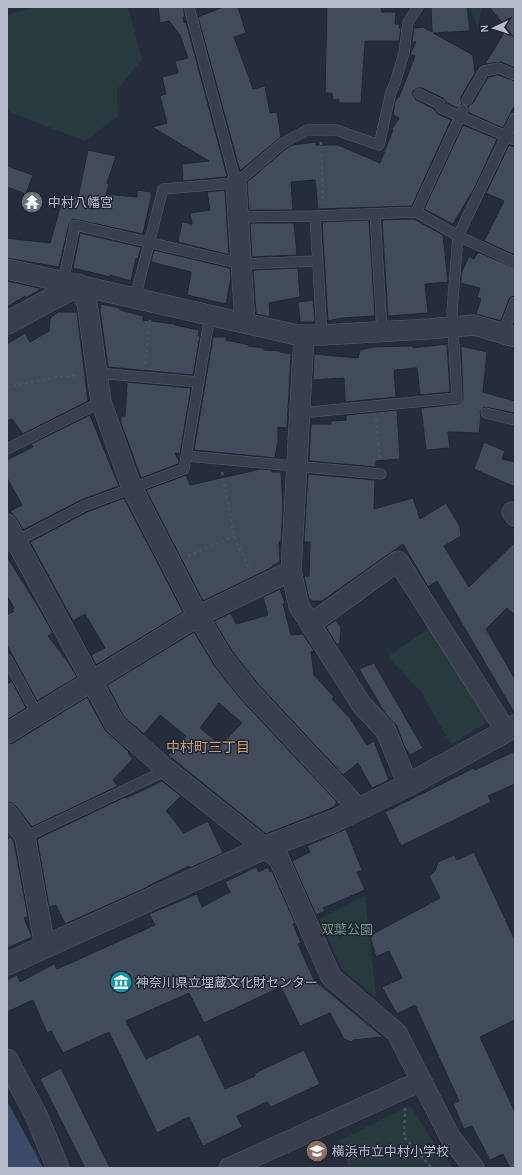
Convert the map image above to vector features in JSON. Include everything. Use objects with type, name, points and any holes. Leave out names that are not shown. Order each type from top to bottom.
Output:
[{"type":"street","points":[[236,183],[245,323]]},
{"type":"street","points":[[7,269],[297,335],[474,325],[509,335]]},
{"type":"street","points":[[7,323],[70,284]]},
{"type":"street","points":[[70,284],[87,303],[101,402],[132,488],[198,616],[223,658],[249,690],[359,809]]},
{"type":"street","points":[[313,335],[300,413],[290,571],[299,606],[312,623],[362,704],[386,730],[408,785]]},
{"type":"street","points":[[10,537],[92,680],[115,724],[167,770],[279,859],[331,977],[397,1034],[413,1084],[450,1137],[474,1168]]},
{"type":"street","points":[[7,964],[264,848],[334,821],[408,785],[510,729],[398,561],[312,623]]},
{"type":"street","points":[[7,733],[198,616],[290,571]]},
{"type":"street","points":[[7,813],[25,837],[45,947]]},
{"type":"street","points":[[7,1060],[36,1115],[58,1168]]},
{"type":"street","points":[[229,1168],[413,1084]]},
{"type":"lane","points":[[190,7],[236,183]]},
{"type":"lane","points":[[143,300],[149,242],[163,189],[236,183],[283,143],[307,130],[336,130],[379,145],[391,92],[404,53],[408,22],[418,7]]},
{"type":"lane","points":[[416,212],[463,109],[484,71],[499,68],[515,75]]},
{"type":"lane","points":[[419,94],[440,104],[442,108],[463,109],[511,138]]},
{"type":"lane","points":[[300,413],[457,398],[452,311],[458,236],[511,138],[515,118]]},
{"type":"lane","points":[[238,216],[319,216],[416,212],[458,236],[515,262]]},
{"type":"lane","points":[[375,214],[382,331]]},
{"type":"lane","points":[[313,335],[319,216]]},
{"type":"lane","points":[[70,284],[75,225],[241,264],[317,261]]},
{"type":"lane","points":[[509,335],[515,302]]},
{"type":"lane","points":[[10,537],[84,506],[184,468],[210,315]]},
{"type":"lane","points":[[97,373],[199,382]]},
{"type":"lane","points":[[7,449],[101,402]]},
{"type":"lane","points":[[486,413],[515,420]]},
{"type":"lane","points":[[186,456],[381,474]]},
{"type":"lane","points":[[7,659],[37,714]]},
{"type":"lane","points":[[25,837],[167,770]]},
{"type":"path","points":[[319,216],[321,130]]},
{"type":"path","points":[[143,300],[144,377]]},
{"type":"path","points":[[7,387],[57,377],[97,373]]},
{"type":"path","points":[[375,406],[381,474]]},
{"type":"path","points":[[219,459],[234,536],[258,587]]},
{"type":"path","points":[[171,563],[234,536]]},
{"type":"path","points":[[413,1084],[404,1137],[432,1168]]},
{"type":"green space","points":[[35,7],[127,7],[142,59],[117,90],[118,116],[85,141],[12,113],[7,109],[7,15]]},
{"type":"green space","points":[[469,7],[488,7],[482,8],[478,27]]},
{"type":"green space","points":[[430,627],[490,721],[451,744],[421,692],[388,657]]},
{"type":"green space","name":"双葉公園","points":[[365,895],[376,998],[342,969],[319,919]]},
{"type":"green space","points":[[410,1105],[437,1147],[453,1168],[349,1168],[339,1141]]},
{"type":"water","points":[[7,1101],[41,1164],[43,1168],[7,1168]]},
{"type":"building","points":[[158,7],[183,7],[185,17],[183,17],[184,23],[186,22],[227,176],[226,177],[183,181],[182,164],[209,161],[152,127],[167,123],[160,96],[166,94],[162,77],[178,73],[175,61],[188,58],[180,35],[169,21],[160,23]]},
{"type":"building","points":[[223,7],[238,7],[246,33],[234,37],[253,89],[265,86],[270,113],[277,112],[281,137],[240,171],[198,17]]},
{"type":"building","points":[[327,7],[381,7],[382,12],[396,12],[395,24],[400,24],[399,28],[401,28],[399,41],[365,41],[361,103],[339,103],[339,99],[333,100],[332,93],[325,93]]},
{"type":"building","points":[[431,7],[467,7],[470,31],[433,33],[473,55],[475,73],[461,97],[462,104],[457,108],[447,103],[443,98],[422,88],[418,88],[413,91],[413,95],[416,100],[434,109],[438,114],[451,120],[412,206],[318,209],[315,180],[291,182],[293,210],[249,210],[247,182],[292,145],[316,142],[316,145],[338,145],[380,163],[393,130],[392,129],[399,118],[393,115],[395,102],[399,97],[415,56],[410,54],[416,42],[412,42],[414,28],[423,27],[432,32]]},
{"type":"building","points":[[489,7],[515,7],[515,68],[501,62],[485,64],[507,28]]},
{"type":"building","points":[[498,75],[515,81],[515,105],[503,128],[469,113],[468,106],[473,103],[488,77]]},
{"type":"building","points":[[463,125],[497,139],[475,187],[453,224],[424,209]]},
{"type":"building","points":[[509,145],[515,147],[515,255],[484,241],[504,201],[486,193]]},
{"type":"building","points":[[88,150],[116,156],[107,183],[109,184],[106,194],[137,197],[137,190],[151,192],[143,234],[73,219],[69,224],[59,267],[7,258],[7,238],[50,243],[64,194],[78,197]]},
{"type":"building","points":[[7,166],[33,175],[26,194],[7,187]]},
{"type":"building","points":[[225,190],[229,255],[178,242],[182,222],[192,224],[190,213],[210,210],[207,192]]},
{"type":"building","points":[[414,219],[443,235],[448,282],[425,284],[428,313],[388,316],[382,220]]},
{"type":"building","points":[[369,220],[375,316],[342,318],[328,321],[322,222]]},
{"type":"building","points":[[250,223],[294,223],[297,255],[252,257]]},
{"type":"building","points":[[80,233],[141,247],[138,259],[136,258],[131,281],[110,275],[110,277],[73,268]]},
{"type":"building","points":[[154,250],[230,268],[231,278],[226,304],[187,295],[191,272],[151,262]]},
{"type":"building","points":[[478,252],[515,268],[515,296],[509,299],[501,321],[476,314],[481,299],[477,297],[480,288],[461,283],[461,274],[469,256],[474,259]]},
{"type":"building","points":[[298,268],[300,297],[269,303],[270,317],[256,314],[253,270]]},
{"type":"building","points":[[7,281],[39,288],[38,291],[25,298],[25,296],[7,307]]},
{"type":"building","points":[[313,300],[315,322],[300,322],[298,302]]},
{"type":"building","points":[[101,304],[120,308],[120,310],[143,316],[143,320],[175,324],[199,330],[198,336],[200,336],[193,375],[108,367],[100,310]]},
{"type":"building","points":[[58,312],[77,312],[88,401],[23,434],[12,419],[7,421],[7,344],[25,333],[30,342],[49,331],[50,318]]},
{"type":"building","points":[[213,337],[227,337],[226,340],[250,345],[248,346],[291,354],[287,428],[278,427],[278,440],[275,458],[194,450]]},
{"type":"building","points":[[447,344],[450,392],[420,395],[417,368],[394,370],[396,397],[345,402],[344,378],[313,380],[314,354],[358,358],[360,350],[373,347],[413,346],[413,348]]},
{"type":"building","points":[[461,346],[487,352],[483,392],[515,401],[515,413],[484,407],[480,412],[481,417],[479,433],[448,432],[450,448],[426,450],[421,408],[458,404],[463,400]]},
{"type":"building","points":[[127,382],[191,388],[180,454],[175,453],[179,461],[178,464],[141,478],[121,423],[121,416],[125,416]]},
{"type":"building","points":[[397,410],[400,459],[376,461],[376,467],[309,461],[311,424],[331,424],[331,421],[346,420],[346,415]]},
{"type":"building","points":[[90,415],[119,486],[81,500],[23,530],[17,519],[10,511],[22,505],[7,478],[7,460],[33,447],[31,444]]},
{"type":"building","points":[[484,442],[505,451],[502,459],[515,462],[515,487],[474,469]]},
{"type":"building","points":[[261,469],[272,470],[272,472],[281,472],[283,506],[281,542],[279,542],[280,562],[272,566],[273,567],[203,601],[146,490],[186,475],[190,485]]},
{"type":"building","points":[[308,474],[375,480],[374,509],[413,498],[420,519],[446,503],[460,527],[461,536],[444,546],[469,587],[515,542],[515,615],[507,608],[486,629],[515,679],[515,714],[437,581],[428,587],[403,544],[322,601],[312,601],[309,599],[304,576],[309,576],[310,542],[304,542]]},
{"type":"building","points":[[124,498],[183,612],[96,665],[91,655],[105,648],[85,614],[73,621],[30,542],[87,512]]},
{"type":"building","points":[[7,557],[53,633],[48,636],[68,662],[77,677],[37,701],[7,645],[7,615],[14,611],[12,609],[14,608],[7,596]]},
{"type":"building","points":[[280,589],[285,603],[283,604],[291,635],[303,634],[314,651],[311,652],[314,675],[334,697],[332,699],[350,718],[367,745],[374,741],[389,780],[372,788],[358,763],[343,775],[258,684],[232,651],[214,621],[231,613],[236,624],[268,615],[263,597]]},
{"type":"building","points":[[336,620],[341,627],[340,643],[337,645],[326,627]]},
{"type":"building","points":[[194,632],[214,665],[240,698],[337,802],[334,807],[266,834],[168,755],[186,736],[160,715],[144,734],[124,717],[107,685]],"holes":[[[219,703],[242,723],[221,745],[200,728]]]},
{"type":"building","points":[[374,663],[423,748],[410,755],[404,746],[397,726],[385,713],[359,669]]},
{"type":"building","points":[[12,681],[26,708],[7,720],[7,684]]},
{"type":"building","points":[[87,697],[105,730],[129,752],[128,753],[133,759],[113,780],[118,786],[32,827],[16,806],[7,802],[7,744],[13,743]]},
{"type":"building","points":[[515,751],[515,784],[488,796],[491,802],[401,846],[385,812],[474,768],[475,770]]},
{"type":"building","points":[[162,781],[181,796],[166,811],[184,833],[208,821],[223,853],[190,868],[189,866],[148,887],[65,924],[56,905],[49,907],[37,839]]},
{"type":"building","points":[[346,829],[362,870],[357,872],[365,890],[323,908],[325,911],[316,915],[292,861],[310,852],[307,846]]},
{"type":"building","points":[[11,837],[14,842],[28,917],[24,918],[32,937],[7,948],[7,839]]},
{"type":"building","points":[[474,852],[515,940],[515,1020],[480,1037],[515,1112],[515,1168],[510,1168],[503,1154],[490,1160],[472,1126],[464,1129],[453,1104],[459,1101],[415,1005],[397,1014],[382,987],[402,978],[389,951],[376,957],[371,940],[371,935],[440,898],[429,876],[435,871],[438,862],[454,855],[457,860]]},
{"type":"building","points":[[256,867],[259,872],[268,867],[270,872],[272,871],[295,923],[293,924],[301,943],[298,944],[314,980],[383,1037],[353,1040],[351,1042],[344,1039],[330,1013],[300,1026],[281,987],[204,1023],[189,993],[126,1021],[146,1059],[199,1034],[225,1089],[255,1076],[255,1073],[304,1050],[320,1084],[271,1107],[267,1102],[237,1116],[242,1127],[203,1146],[189,1117],[157,1133],[109,1032],[63,1053],[51,1031],[47,1033],[33,1000],[7,1012],[7,980],[17,975],[20,982],[54,964],[57,969],[155,925],[149,914],[197,894],[202,907],[230,892],[225,882]]},
{"type":"building","points":[[61,1068],[110,1168],[85,1168],[40,1079]]},
{"type":"place","name":"中村八幡宮","points":[[32,202]]},
{"type":"place","name":"神奈川県立埋蔵文化財センター","points":[[121,982]]},
{"type":"place","name":"横浜市立中村小学校","points":[[317,1151]]},
{"type":"district","name":"中村町三丁目","points":[[208,747]]}]
